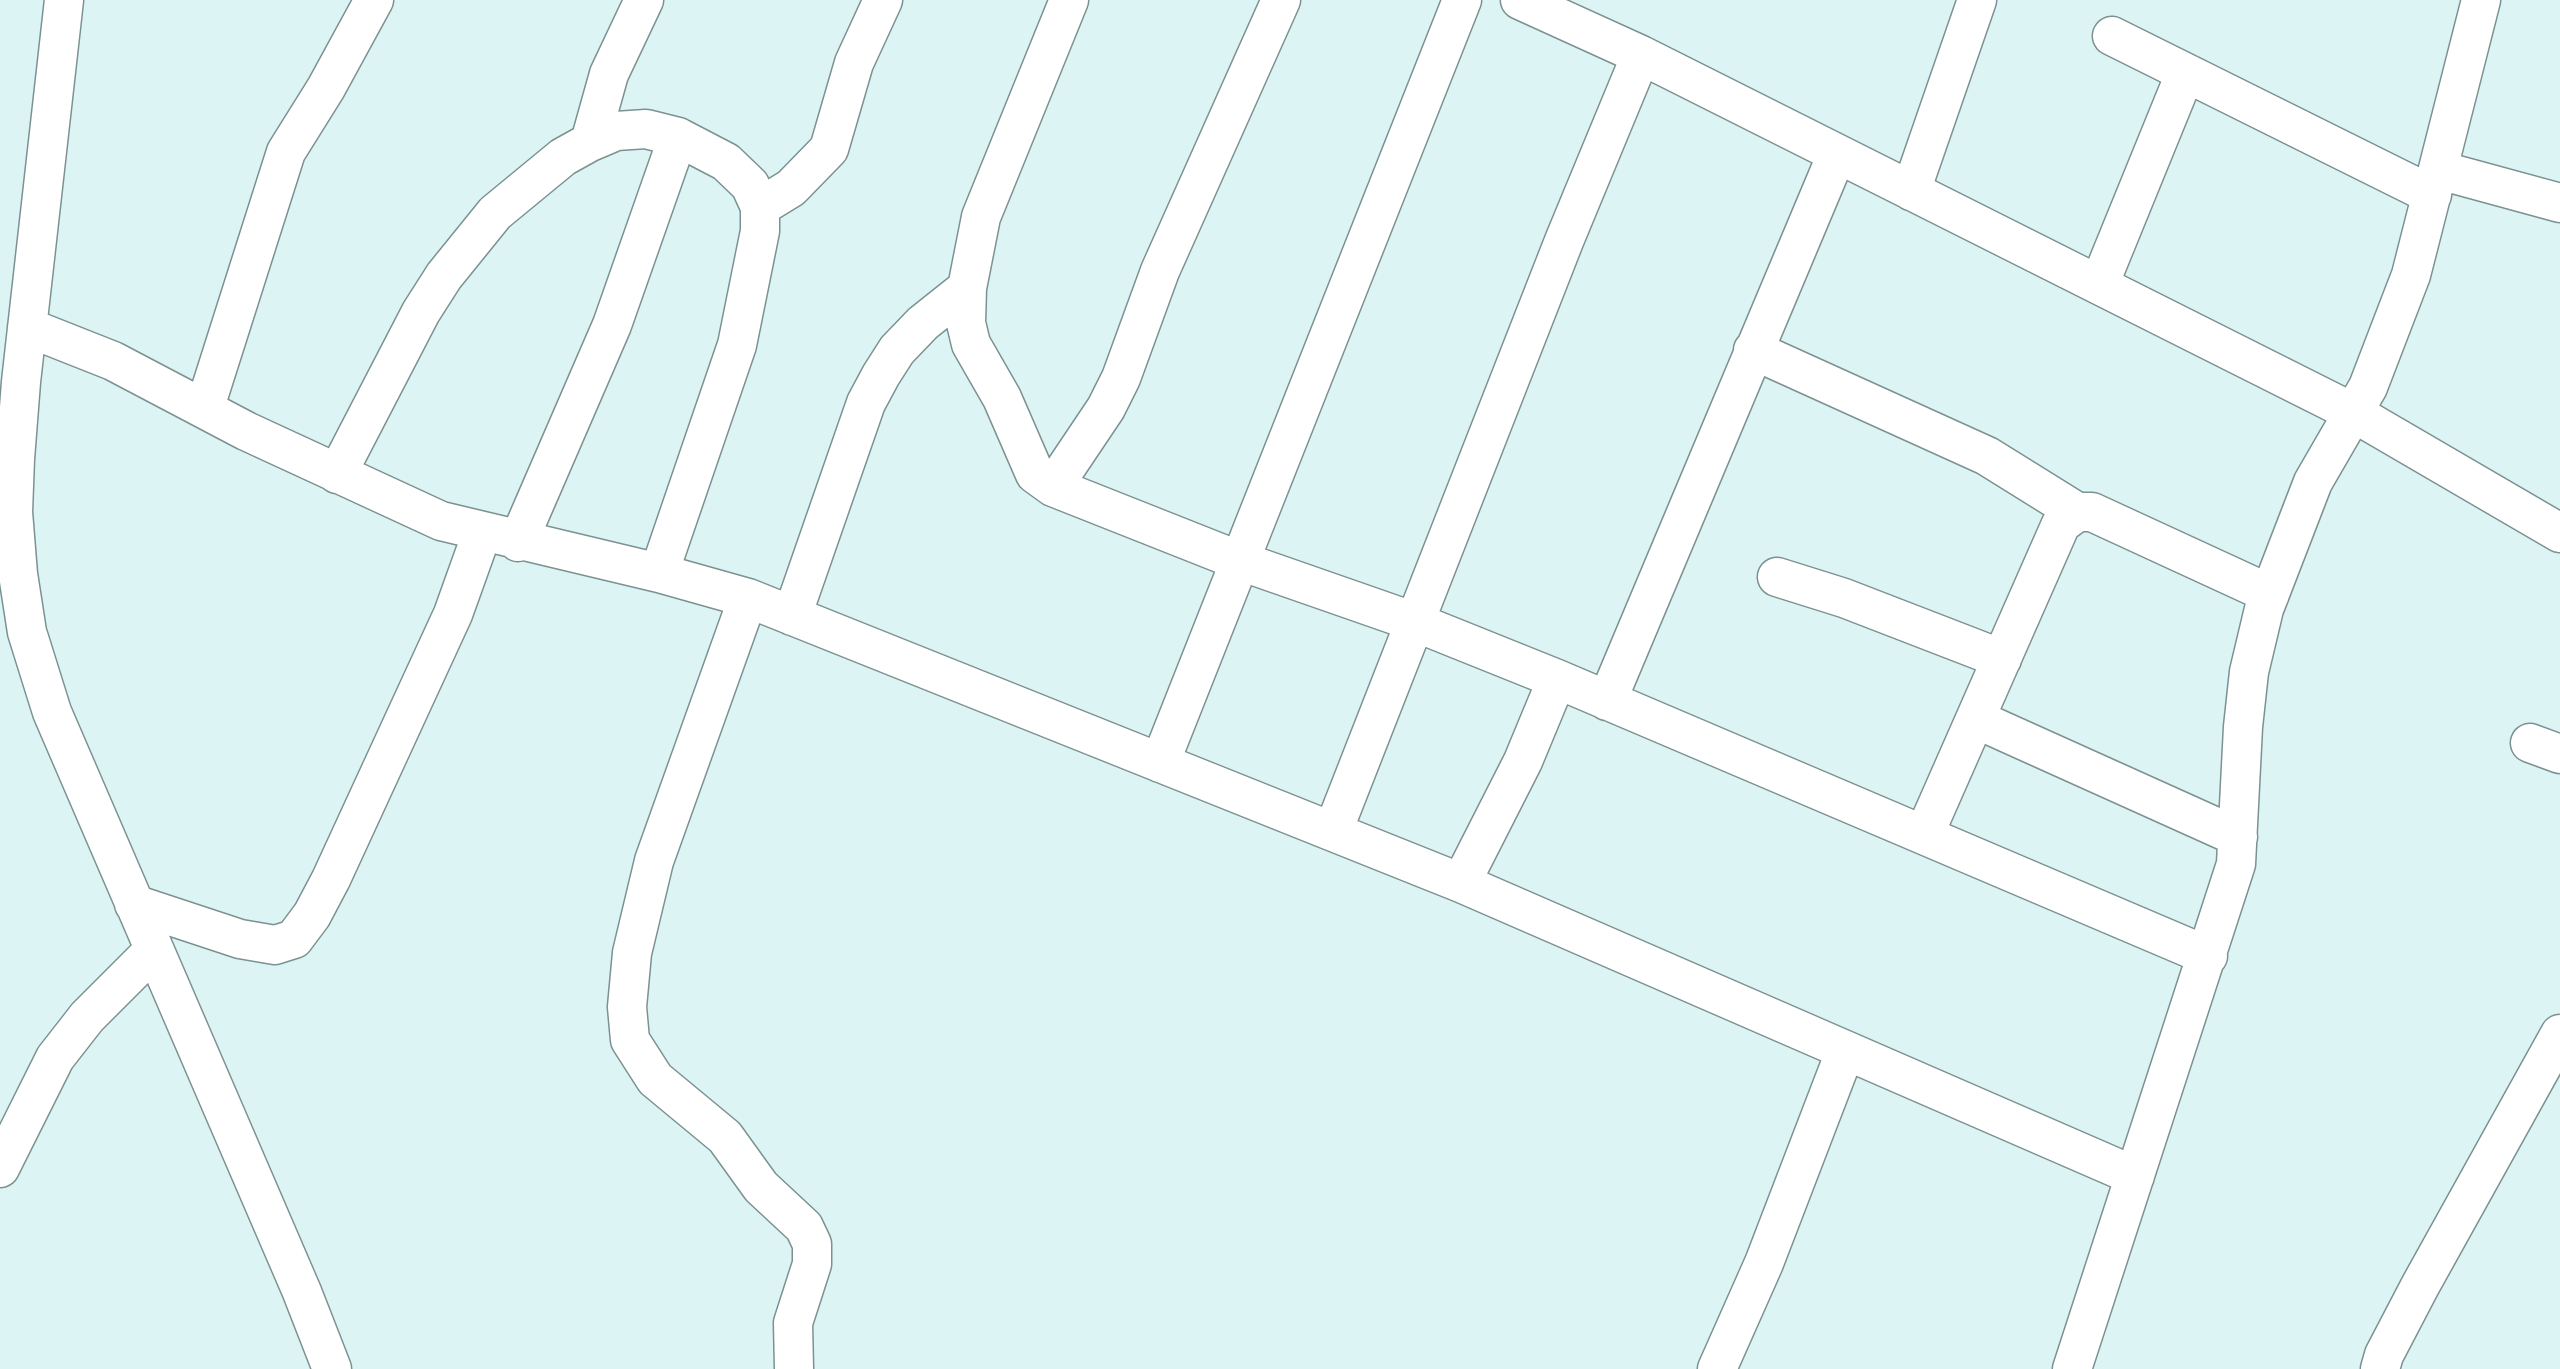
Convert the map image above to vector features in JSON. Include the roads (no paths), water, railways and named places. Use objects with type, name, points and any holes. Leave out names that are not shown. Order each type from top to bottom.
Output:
[{"type":"street","points":[[64,0],[27,327],[13,512],[18,574],[27,632],[52,712],[302,1292],[332,1369]]},
{"type":"street","points":[[205,407],[286,152],[332,77],[374,0]]},
{"type":"street","points":[[590,142],[609,74],[643,0]]},
{"type":"street","points":[[760,207],[791,188],[829,149],[854,62],[883,0]]},
{"type":"street","points":[[1069,0],[981,217],[967,288],[966,323],[971,344],[1002,398],[1035,474],[1053,487],[1240,561],[1415,622],[1557,680],[2208,956]]},
{"type":"street","points":[[1053,487],[1106,408],[1121,378],[1160,271],[1281,0]]},
{"type":"street","points":[[1160,763],[1462,0]]},
{"type":"street","points":[[1911,191],[1976,0]]},
{"type":"street","points":[[2072,1369],[2236,864],[2243,727],[2249,672],[2270,594],[2313,482],[2368,387],[2411,275],[2481,0]]},
{"type":"street","points":[[1541,4],[2354,413],[2560,533]]},
{"type":"street","points":[[2112,36],[2185,74],[2436,183],[2560,203]]},
{"type":"street","points":[[1333,831],[1641,55]]},
{"type":"street","points":[[2099,285],[2185,74]]},
{"type":"street","points":[[337,474],[421,312],[444,276],[495,214],[563,157],[616,131],[646,130],[678,137],[726,162],[750,185],[760,207],[760,231],[737,345],[659,573]]},
{"type":"street","points":[[134,904],[240,939],[275,944],[294,939],[312,915],[453,614],[500,537],[612,325],[678,137]]},
{"type":"street","points":[[1607,701],[1837,154]]},
{"type":"street","points":[[792,616],[866,403],[897,350],[923,323],[967,288]]},
{"type":"street","points":[[27,327],[113,361],[337,474],[441,521],[659,573],[748,598],[1461,883],[2135,1176]]},
{"type":"street","points":[[1753,350],[1987,456],[2077,512],[2092,512],[2270,594]]},
{"type":"street","points":[[1924,835],[2062,524],[2077,512]]},
{"type":"street","points":[[1777,577],[1844,598],[2002,659]]},
{"type":"street","points":[[748,598],[654,861],[632,953],[627,1007],[630,1040],[655,1079],[725,1137],[761,1187],[804,1227],[808,1235],[812,1244],[812,1264],[793,1323],[794,1369]]},
{"type":"street","points":[[1461,883],[1523,761],[1557,680]]},
{"type":"street","points":[[1976,719],[2238,836]]},
{"type":"street","points":[[0,1168],[55,1058],[87,1017],[154,950]]},
{"type":"street","points":[[2380,1369],[2384,1355],[2420,1286],[2560,1034]]},
{"type":"street","points":[[1717,1369],[1764,1263],[1845,1052]]}]
